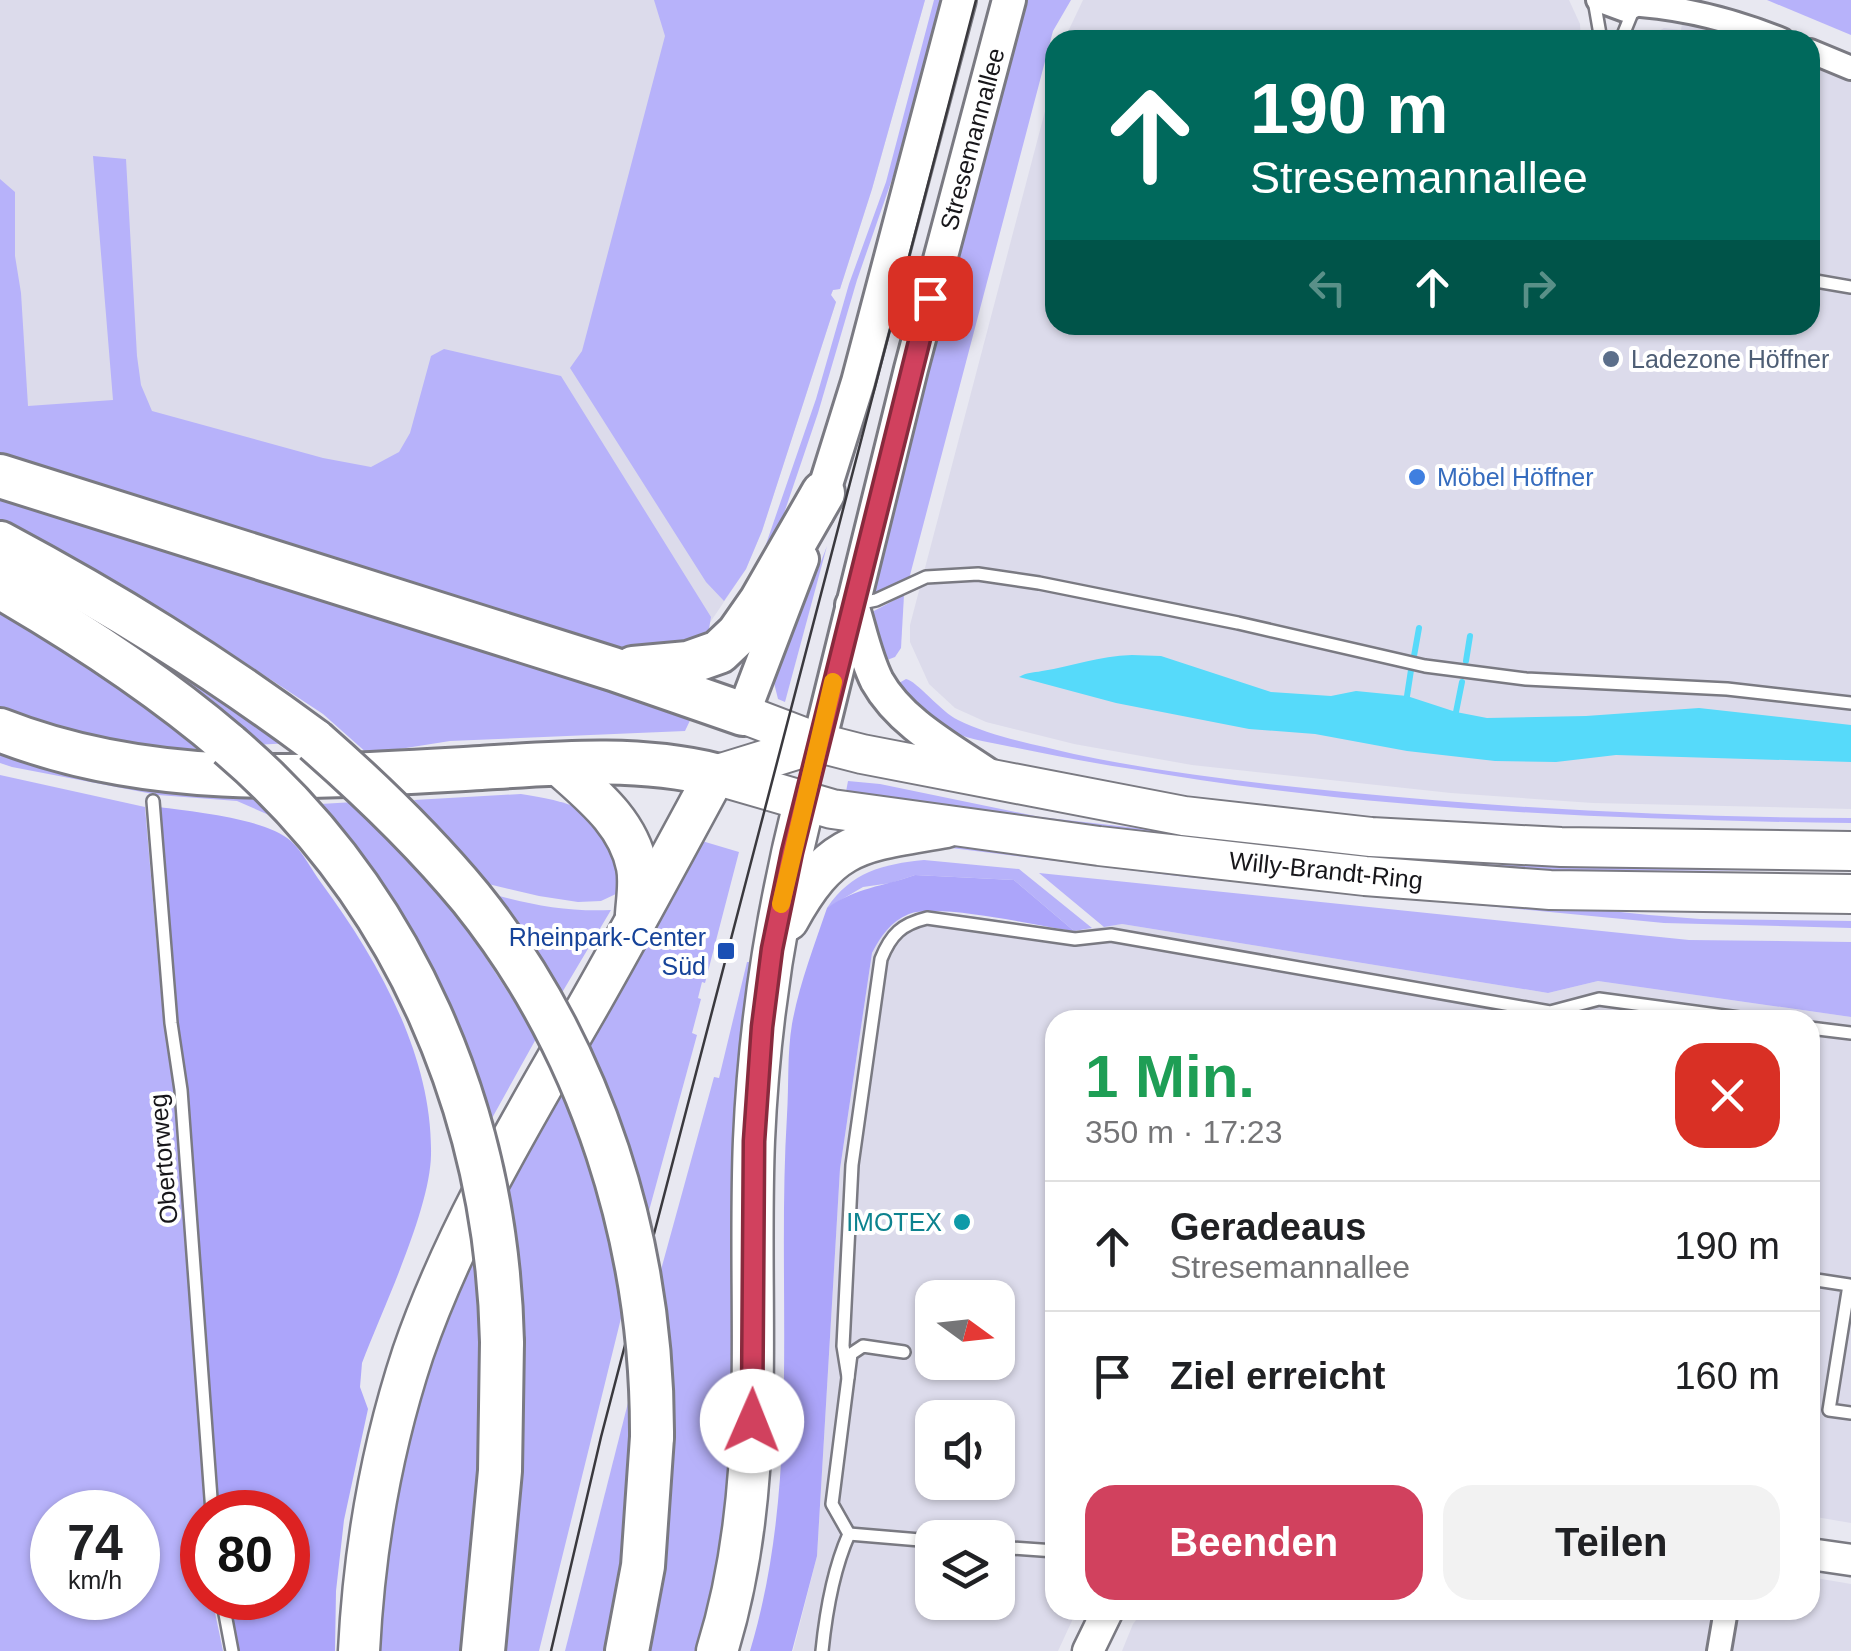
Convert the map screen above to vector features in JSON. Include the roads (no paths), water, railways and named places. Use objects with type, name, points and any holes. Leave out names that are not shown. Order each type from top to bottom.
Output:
[{"type":"highway","points":[[0,476],[613,669],[743,714]]},
{"type":"highway","points":[[613,669],[688,663],[719,652],[738,634],[761,601],[823,493]]},
{"type":"highway","points":[[0,543],[178,643],[316,741],[378,797],[472,900],[541,1004],[572,1060],[598,1124],[632,1237],[650,1346],[652,1438],[645,1547],[628,1651]]},
{"type":"highway","points":[[0,587],[135,671],[229,744],[284,796],[350,874],[407,964],[433,1017],[466,1106],[488,1194],[496,1254],[502,1342],[500,1471],[483,1651]]},
{"type":"highway","points":[[0,730],[109,761],[162,771],[236,776],[308,778],[557,764],[664,765],[715,775],[525,1115],[465,1232],[414,1351],[397,1407],[370,1532],[358,1651]]},
{"type":"highway","points":[[557,764],[612,814],[630,844],[638,871],[635,924]]},
{"type":"highway","points":[[717,1651],[742,1546],[751,1459],[754,1141],[762,1027],[792,800]]},
{"type":"highway","points":[[772,949],[805,887],[828,862],[850,848],[946,827]]},
{"type":"main road","name":"Stresemannallee","points":[[715,775],[743,714],[823,493],[858,382],[959,0]]},
{"type":"main road","name":"Stresemannallee","points":[[792,800],[819,743],[1008,0]]},
{"type":"main road","points":[[852,605],[868,660],[891,701],[911,721],[995,780]]},
{"type":"main road","points":[[743,714],[764,760],[792,800]]},
{"type":"main road","name":"Willy-Brandt-Ring","points":[[743,714],[819,743],[1184,816],[1371,837],[1542,846],[1851,850]]},
{"type":"main road","points":[[715,775],[819,743]]},
{"type":"main road","name":"Willy-Brandt-Ring","points":[[715,775],[792,800],[946,827],[1346,874],[1656,894],[1851,894]]},
{"type":"street","points":[[1596,0],[1615,9],[1641,4],[1666,7],[1754,28]]},
{"type":"street","points":[[1708,0],[1759,30]]},
{"type":"street","points":[[1820,55],[1851,68]]},
{"type":"street","points":[[1820,1555],[1851,1560]]},
{"type":"street","points":[[1088,1651],[1103,1620]]},
{"type":"street","points":[[1719,1651],[1724,1620]]},
{"type":"lane","points":[[1596,0],[1600,30]]},
{"type":"lane","points":[[1627,30],[1641,4]]},
{"type":"lane","points":[[1820,282],[1851,287]]},
{"type":"lane","points":[[852,605],[876,600],[926,577],[978,574],[1238,624],[1426,666],[1526,679],[1727,689],[1851,703]]},
{"type":"lane","name":"Obertorweg","points":[[153,802],[171,1023],[181,1090],[210,1490]]},
{"type":"lane","points":[[848,1377],[842,1346],[852,1165],[881,958],[898,929],[913,921],[927,918],[1074,939],[1111,935],[1539,1010]]},
{"type":"lane","points":[[1558,1010],[1599,999],[1680,1010]]},
{"type":"lane","points":[[1820,1029],[1851,1033]]},
{"type":"lane","points":[[1820,1280],[1850,1285],[1829,1410],[1851,1413]]},
{"type":"lane","points":[[850,1534],[832,1504],[851,1354],[856,1348],[904,1352]]},
{"type":"lane","points":[[850,1534],[915,1540]]},
{"type":"lane","points":[[822,1651],[826,1614],[841,1552],[850,1534]]},
{"type":"lane","points":[[1015,1547],[1045,1550]]},
{"type":"lane","points":[[226,1620],[232,1651]]},
{"type":"water","points":[[1132,655],[1161,656],[1271,692],[1331,696],[1356,691],[1407,696],[1487,718],[1699,708],[1851,725],[1851,762],[1616,755],[1556,762],[1495,761],[1407,751],[1315,734],[1249,729],[1116,703],[1019,677]]},
{"type":"waterway","points":[[1414,656],[1419,628]]},
{"type":"waterway","points":[[1466,661],[1470,636]]},
{"type":"waterway","points":[[1407,696],[1411,670]]},
{"type":"waterway","points":[[1456,712],[1462,682]]},
{"type":"tram line","points":[[551,1651],[601,1437],[976,0]]},
{"type":"place","name":"Ladezone Höffner","points":[[1611,359]]},
{"type":"place","name":"Möbel Höffner","points":[[1417,477]]},
{"type":"place","name":"Rheinpark-Center Süd","points":[[726,951]]},
{"type":"place","name":"IMOTEX","points":[[962,1222]]}]
